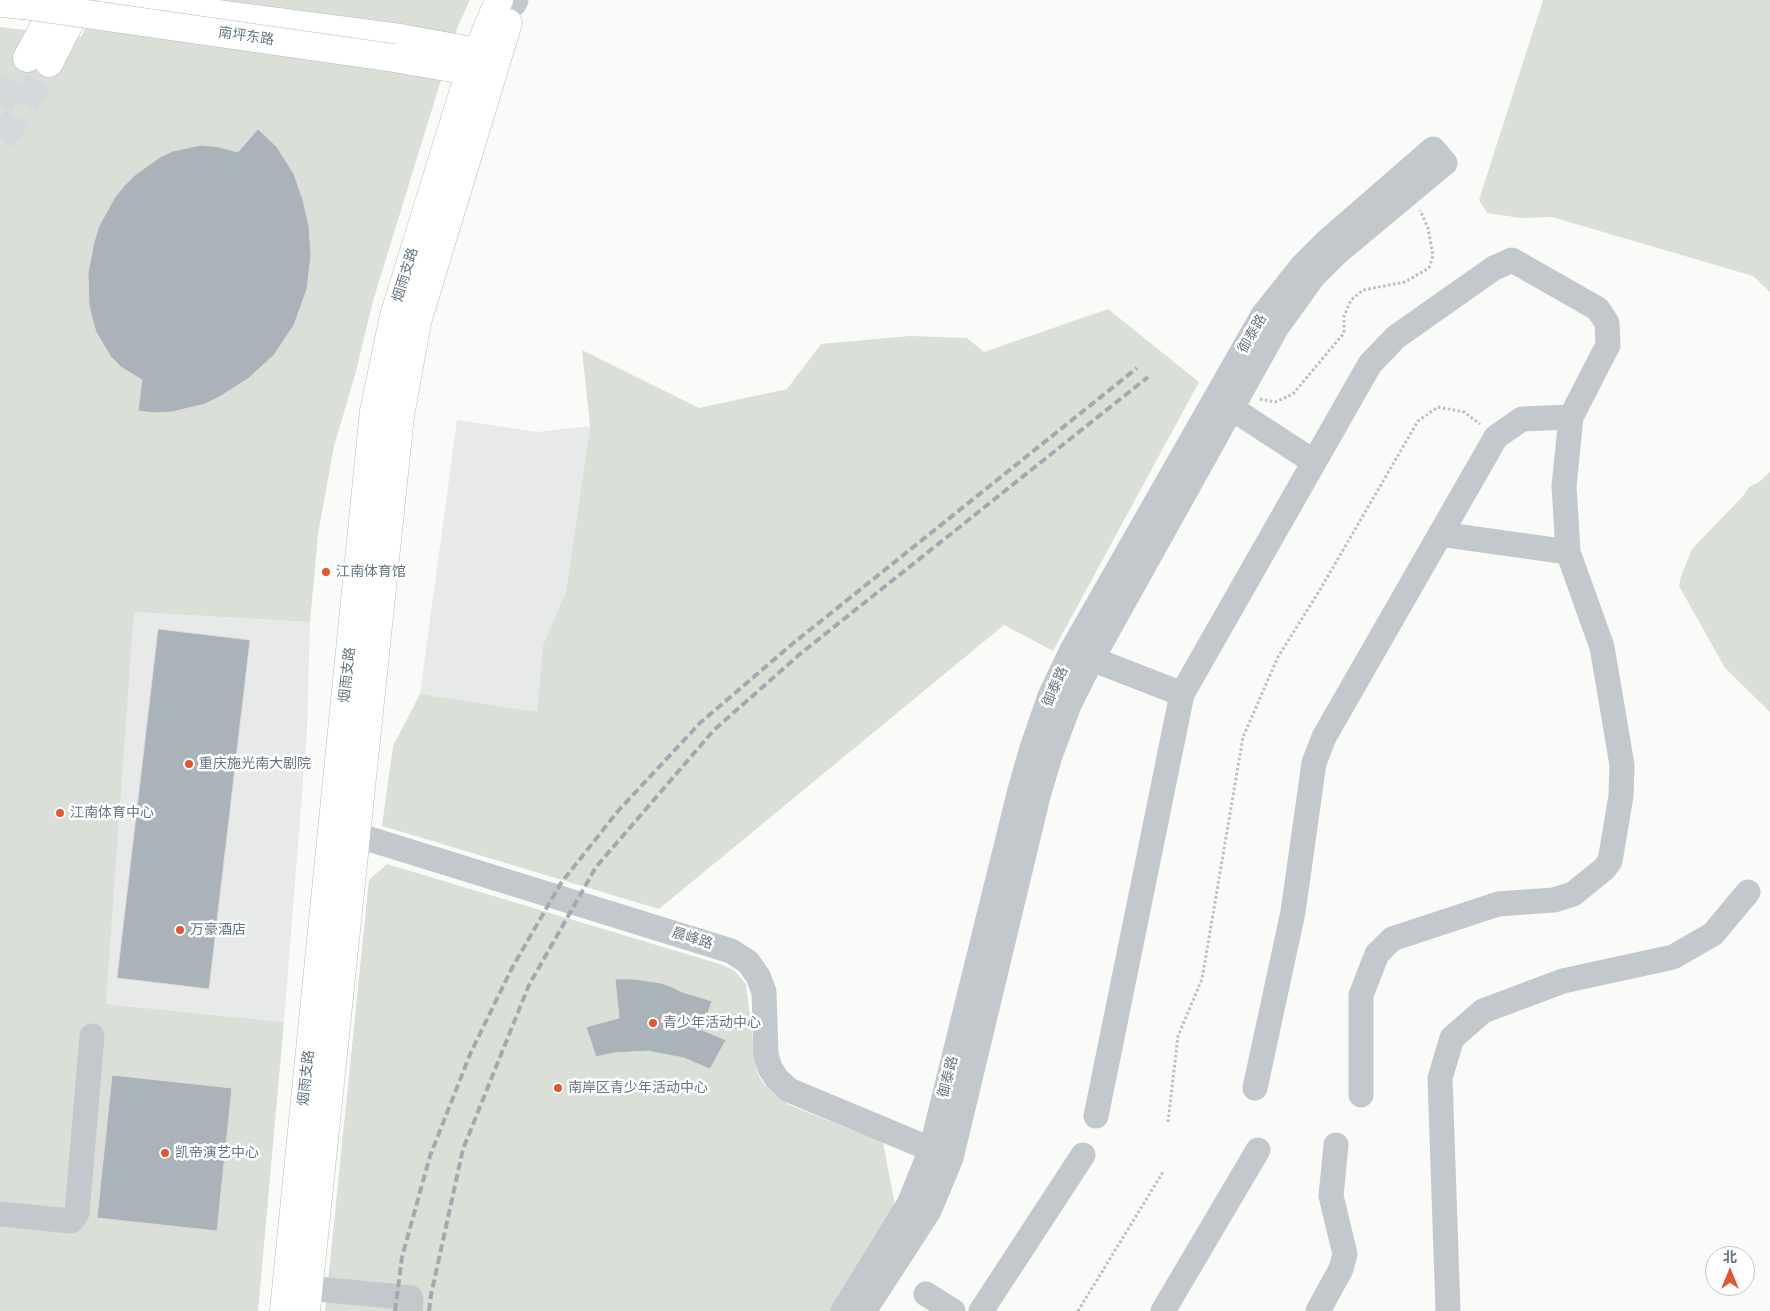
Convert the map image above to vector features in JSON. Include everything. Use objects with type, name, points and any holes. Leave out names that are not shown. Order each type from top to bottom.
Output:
[{"type":"main road","points":[[59,0],[38,61],[81,0]]},
{"type":"main road","name":"南坪东路","points":[[112,0],[484,63]]},
{"type":"main road","name":"烟雨支路","points":[[307,1299],[374,411],[394,316],[484,63],[511,1]]},
{"type":"main road","name":"南坪东路","points":[[11,4],[397,48]]},
{"type":"main road","name":"烟雨支路","points":[[284,1311],[343,831]]},
{"type":"street","name":"御泰路","points":[[843,1311],[941,1154],[1038,796],[1050,756],[1069,705],[1230,401],[1263,315],[1302,266],[1326,242],[1439,156],[1411,190],[1337,253],[1313,277],[1277,327],[1230,401],[1072,650],[1050,696],[1020,790],[941,1154],[929,1211],[864,1311]]},
{"type":"street","points":[[1096,1116],[1182,694],[1370,364],[1396,338],[1494,268],[1512,260],[1598,309],[1607,323],[1608,345],[1572,417],[1564,486],[1568,552],[1602,647],[1622,765],[1621,796],[1610,861],[1604,869],[1573,894],[1554,900],[1498,904],[1392,939],[1377,954],[1361,995],[1361,1095]]},
{"type":"street","points":[[1230,401],[1314,462]]},
{"type":"street","points":[[1255,1088],[1293,912],[1314,763],[1324,737],[1496,437],[1522,420],[1572,417]]},
{"type":"street","points":[[1440,534],[1568,552]]},
{"type":"street","points":[[1092,659],[1182,694]]},
{"type":"street","name":"晨峰路","points":[[343,831],[731,951],[748,962],[758,976],[764,992],[766,1055],[770,1068],[777,1079],[789,1090],[941,1154]]},
{"type":"street","points":[[1448,1311],[1440,1078],[1452,1038],[1483,1011],[1527,994],[1563,982],[1673,957],[1713,934],[1748,892]]},
{"type":"street","points":[[0,1214],[72,1221],[77,1213],[92,1036]]},
{"type":"street","points":[[1318,1311],[1341,1269],[1345,1254],[1331,1196],[1336,1145]]},
{"type":"street","points":[[1163,1311],[1258,1150]]},
{"type":"street","points":[[981,1311],[1083,1155]]},
{"type":"street","points":[[926,1294],[953,1311]]},
{"type":"street","points":[[307,1299],[411,1298],[410,1311]]},
{"type":"path","points":[[1230,401],[1276,402],[1293,394],[1344,333],[1344,316],[1351,300],[1363,290],[1405,282],[1429,268],[1433,256],[1428,228],[1411,190]]},
{"type":"path","points":[[1168,1122],[1178,1036],[1202,979],[1243,737],[1278,657],[1321,588],[1418,421],[1438,407],[1464,412],[1496,437]]},
{"type":"path","points":[[1078,1311],[1163,1172]]},
{"type":"shaded area","name":"江南体育中心","points":[[98,0],[470,0],[457,28],[373,301],[355,375],[334,446],[318,534],[310,622],[134,612],[106,1004],[284,1022],[258,1311],[0,1311],[0,27],[81,37]]},
{"type":"shaded area","points":[[1543,0],[1770,0],[1770,292],[1753,276],[1552,217],[1521,218],[1487,213],[1479,200]]},
{"type":"shaded area","points":[[1108,309],[1199,382],[1053,651],[1004,625],[659,909],[382,826],[393,746],[420,694],[537,712],[543,645],[566,592],[590,426],[582,350],[699,408],[787,389],[821,344],[910,336],[967,338],[984,352]]},
{"type":"shaded area","points":[[457,420],[537,432],[590,426],[566,592],[543,645],[537,713],[420,694]]},
{"type":"shaded area","points":[[1770,472],[1770,712],[1725,668],[1679,586],[1692,549],[1744,495],[1749,487],[1759,482]]},
{"type":"shaded area","points":[[134,612],[310,622],[307,731],[284,1022],[106,1004]]},
{"type":"shaded area","name":"南岸区青少年活动中心","points":[[387,864],[723,965],[735,971],[746,984],[757,1072],[763,1083],[789,1105],[883,1142],[895,1205],[830,1311],[325,1311],[369,880]]},
{"type":"building","points":[[258,129],[277,147],[294,174],[309,226],[311,255],[307,289],[294,325],[274,355],[249,378],[221,396],[205,404],[172,412],[138,411],[142,380],[121,367],[111,357],[96,332],[89,304],[88,273],[99,226],[115,197],[124,186],[135,175],[160,157],[173,151],[201,145],[238,152]]},
{"type":"building","name":"重庆施光南大剧院","points":[[158,629],[250,640],[209,989],[117,978]]},
{"type":"building","name":"青少年活动中心","points":[[615,979],[634,979],[661,983],[712,1001],[702,1030],[726,1040],[710,1069],[684,1058],[648,1051],[613,1053],[596,1057],[586,1027],[619,1018]]},
{"type":"building","name":"凯帝演艺中心","points":[[112,1075],[232,1088],[217,1231],[97,1218]]},
{"type":"tunnel","points":[[0,105],[27,58]]},
{"type":"tunnel","points":[[0,139],[14,122],[49,63]]},
{"type":"railway","points":[[395,1311],[402,1257],[430,1156],[471,1052],[512,968],[561,883],[618,811],[700,723],[791,645],[1137,368]]},
{"type":"railway","points":[[429,1311],[463,1149],[529,985],[596,867],[714,730],[800,654],[1148,377]]},
{"type":"place","name":"江南体育馆","points":[[326,572]]},
{"type":"place","name":"重庆施光南大剧院","points":[[189,764]]},
{"type":"place","name":"江南体育中心","points":[[60,813]]},
{"type":"place","name":"万豪酒店","points":[[180,930]]},
{"type":"place","name":"青少年活动中心","points":[[653,1023]]},
{"type":"place","name":"南岸区青少年活动中心","points":[[558,1088]]},
{"type":"place","name":"凯帝演艺中心","points":[[165,1153]]}]
